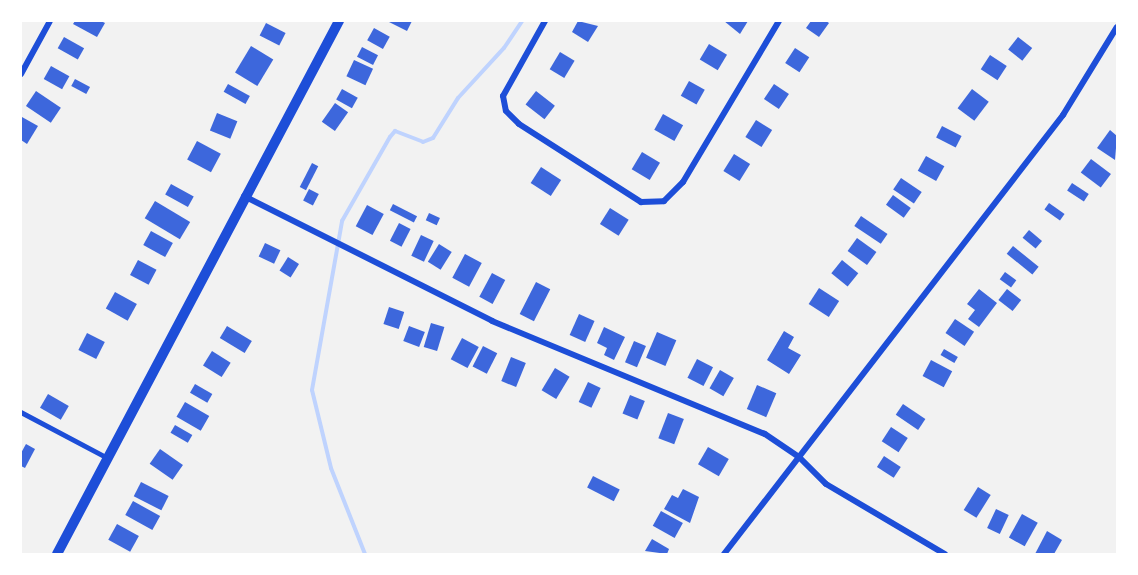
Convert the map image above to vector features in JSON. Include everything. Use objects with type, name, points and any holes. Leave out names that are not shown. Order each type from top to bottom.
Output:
[{"type":"street","points":[[21,74],[51,21]]},
{"type":"street","points":[[57,554],[109,458],[243,196],[339,21]]},
{"type":"street","points":[[545,21],[502,96],[506,111],[519,124],[641,202],[664,201],[683,182],[779,21]]},
{"type":"street","points":[[724,554],[1063,115],[1117,27]]},
{"type":"street","points":[[243,196],[329,237],[492,321],[765,434],[799,457],[826,484],[945,554]]},
{"type":"lane","points":[[21,412],[109,458]]},
{"type":"building","points":[[75,21],[105,23],[97,37],[73,24]]},
{"type":"building","points":[[387,21],[412,21],[407,31]]},
{"type":"building","points":[[578,21],[598,26],[588,42],[572,32]]},
{"type":"building","points":[[724,21],[748,21],[740,34]]},
{"type":"building","points":[[811,21],[829,23],[819,37],[806,28]]},
{"type":"building","points":[[266,23],[286,33],[279,45],[260,35]]},
{"type":"building","points":[[374,28],[390,37],[383,49],[367,40]]},
{"type":"building","points":[[64,37],[84,48],[78,60],[58,48]]},
{"type":"building","points":[[1018,37],[1032,48],[1022,61],[1008,50]]},
{"type":"building","points":[[709,44],[727,55],[718,70],[700,59]]},
{"type":"building","points":[[251,46],[273,59],[257,86],[235,73]]},
{"type":"building","points":[[362,47],[378,55],[373,65],[357,57]]},
{"type":"building","points":[[795,48],[809,57],[799,72],[785,63]]},
{"type":"building","points":[[560,52],[575,61],[564,78],[550,69]]},
{"type":"building","points":[[990,55],[1007,66],[998,80],[981,69]]},
{"type":"building","points":[[354,60],[373,69],[365,85],[346,76]]},
{"type":"building","points":[[51,66],[69,76],[62,89],[44,79]]},
{"type":"building","points":[[75,79],[90,87],[86,94],[71,86]]},
{"type":"building","points":[[689,81],[705,90],[697,105],[681,96]]},
{"type":"building","points":[[228,84],[250,96],[246,104],[224,92]]},
{"type":"building","points":[[774,84],[789,94],[779,109],[764,99]]},
{"type":"building","points":[[342,89],[358,98],[352,108],[336,99]]},
{"type":"building","points":[[972,89],[989,102],[974,121],[958,108]]},
{"type":"building","points":[[36,91],[61,108],[51,123],[26,106]]},
{"type":"building","points":[[536,91],[555,106],[544,119],[526,104]]},
{"type":"building","points":[[335,103],[348,112],[335,131],[322,122]]},
{"type":"building","points":[[217,113],[237,121],[230,139],[210,131]]},
{"type":"building","points":[[663,114],[683,125],[674,141],[654,130]]},
{"type":"building","points":[[22,117],[38,126],[27,144],[21,140]]},
{"type":"building","points":[[756,120],[772,130],[762,147],[745,137]]},
{"type":"building","points":[[942,126],[962,136],[956,148],[936,138]]},
{"type":"building","points":[[1110,130],[1117,136],[1115,160],[1097,148]]},
{"type":"building","points":[[197,141],[221,154],[211,172],[187,160]]},
{"type":"building","points":[[642,152],[660,163],[650,180],[632,169]]},
{"type":"building","points":[[734,154],[750,164],[740,181],[723,171]]},
{"type":"building","points":[[926,156],[944,166],[936,181],[918,171]]},
{"type":"building","points":[[1091,159],[1111,174],[1101,188],[1081,173]]},
{"type":"building","points":[[312,163],[318,166],[306,190],[300,187]]},
{"type":"building","points":[[541,167],[561,180],[551,196],[531,183]]},
{"type":"building","points":[[901,178],[922,192],[914,204],[893,190]]},
{"type":"building","points":[[1072,183],[1089,194],[1084,201],[1067,191]]},
{"type":"building","points":[[171,184],[194,197],[188,207],[165,194]]},
{"type":"building","points":[[309,189],[319,194],[313,206],[303,201]]},
{"type":"building","points":[[893,195],[911,208],[904,218],[886,205]]},
{"type":"building","points":[[155,201],[190,222],[180,239],[145,218]]},
{"type":"building","points":[[1049,203],[1065,214],[1060,220],[1044,210]]},
{"type":"building","points":[[393,204],[417,216],[414,222],[390,210]]},
{"type":"building","points":[[367,205],[384,214],[373,235],[356,226]]},
{"type":"building","points":[[610,208],[629,220],[619,236],[600,224]]},
{"type":"building","points":[[429,213],[440,218],[437,225],[426,220]]},
{"type":"building","points":[[861,216],[888,234],[881,244],[854,226]]},
{"type":"building","points":[[399,223],[411,229],[402,247],[390,241]]},
{"type":"building","points":[[1029,230],[1042,241],[1036,249],[1023,238]]},
{"type":"building","points":[[151,231],[173,243],[165,257],[143,245]]},
{"type":"building","points":[[421,235],[434,241],[424,262],[411,256]]},
{"type":"building","points":[[857,238],[876,252],[867,265],[848,251]]},
{"type":"building","points":[[265,243],[280,250],[274,264],[259,257]]},
{"type":"building","points":[[439,244],[452,252],[441,270],[428,262]]},
{"type":"building","points":[[1013,246],[1039,267],[1032,275],[1007,254]]},
{"type":"building","points":[[465,254],[482,263],[469,287],[452,278]]},
{"type":"building","points":[[288,257],[299,264],[291,277],[280,271]]},
{"type":"building","points":[[138,260],[157,270],[149,285],[130,275]]},
{"type":"building","points":[[842,260],[858,273],[848,286],[831,273]]},
{"type":"building","points":[[1005,272],[1016,280],[1011,288],[1000,279]]},
{"type":"building","points":[[492,273],[505,280],[493,304],[479,297]]},
{"type":"building","points":[[536,282],[550,289],[534,321],[520,314]]},
{"type":"building","points":[[819,288],[839,301],[829,317],[809,304]]},
{"type":"building","points":[[979,289],[997,303],[979,327],[968,319],[975,310],[967,304]]},
{"type":"building","points":[[1007,289],[1021,300],[1013,311],[998,300]]},
{"type":"building","points":[[115,292],[137,304],[128,321],[106,309]]},
{"type":"building","points":[[389,307],[404,312],[399,329],[383,324]]},
{"type":"building","points":[[579,314],[595,321],[585,342],[570,335]]},
{"type":"building","points":[[955,319],[974,332],[965,346],[945,333]]},
{"type":"building","points":[[431,323],[444,327],[437,351],[424,347]]},
{"type":"building","points":[[227,326],[252,341],[245,353],[220,338]]},
{"type":"building","points":[[409,326],[425,332],[419,347],[403,341]]},
{"type":"building","points":[[604,327],[625,337],[614,360],[604,355],[607,348],[597,343]]},
{"type":"building","points":[[784,331],[794,337],[788,348],[801,355],[789,374],[767,360]]},
{"type":"building","points":[[657,332],[676,340],[665,366],[646,358]]},
{"type":"building","points":[[87,333],[105,342],[96,359],[78,350]]},
{"type":"building","points":[[462,338],[479,347],[468,368],[451,359]]},
{"type":"building","points":[[634,341],[646,346],[637,367],[625,362]]},
{"type":"building","points":[[483,346],[497,353],[487,374],[473,366]]},
{"type":"building","points":[[944,349],[958,357],[954,363],[940,355]]},
{"type":"building","points":[[212,351],[231,363],[222,377],[203,365]]},
{"type":"building","points":[[511,357],[526,363],[516,387],[501,381]]},
{"type":"building","points":[[697,359],[713,367],[704,386],[687,378]]},
{"type":"building","points":[[931,360],[952,371],[944,387],[923,376]]},
{"type":"building","points":[[555,368],[570,377],[556,399],[542,390]]},
{"type":"building","points":[[720,370],[734,378],[723,396],[710,388]]},
{"type":"building","points":[[588,382],[601,388],[591,408],[579,402]]},
{"type":"building","points":[[195,384],[212,394],[207,403],[190,393]]},
{"type":"building","points":[[757,385],[776,393],[766,417],[747,409]]},
{"type":"building","points":[[48,394],[69,406],[61,420],[40,408]]},
{"type":"building","points":[[630,395],[645,401],[637,420],[623,414]]},
{"type":"building","points":[[185,402],[209,416],[201,431],[176,417]]},
{"type":"building","points":[[903,404],[925,419],[918,430],[896,415]]},
{"type":"building","points":[[668,413],[684,419],[674,444],[658,438]]},
{"type":"building","points":[[175,425],[192,435],[188,443],[170,433]]},
{"type":"building","points":[[891,427],[908,438],[899,452],[882,441]]},
{"type":"building","points":[[26,444],[35,449],[25,468],[21,466],[21,453]]},
{"type":"building","points":[[708,447],[729,459],[719,476],[698,464]]},
{"type":"building","points":[[160,449],[183,465],[173,480],[150,464]]},
{"type":"building","points":[[884,456],[901,467],[894,478],[877,467]]},
{"type":"building","points":[[593,476],[620,490],[614,501],[587,488]]},
{"type":"building","points":[[141,482],[169,496],[161,510],[134,496]]},
{"type":"building","points":[[978,487],[991,495],[976,518],[964,510]]},
{"type":"building","points":[[683,489],[699,497],[690,523],[664,509],[672,495],[678,498]]},
{"type":"building","points":[[133,501],[160,516],[152,530],[125,515]]},
{"type":"building","points":[[996,509],[1009,515],[1000,534],[987,528]]},
{"type":"building","points":[[661,511],[683,523],[675,538],[653,526]]},
{"type":"building","points":[[1022,514],[1038,523],[1025,546],[1009,538]]},
{"type":"building","points":[[117,524],[139,536],[130,552],[108,540]]},
{"type":"building","points":[[1047,531],[1062,540],[1054,554],[1035,554]]},
{"type":"building","points":[[652,539],[669,549],[667,554],[645,551]]},
{"type":"waterway","points":[[365,554],[331,468],[312,390],[342,221],[395,131],[423,142],[433,138],[458,98],[504,48],[522,21]]}]
